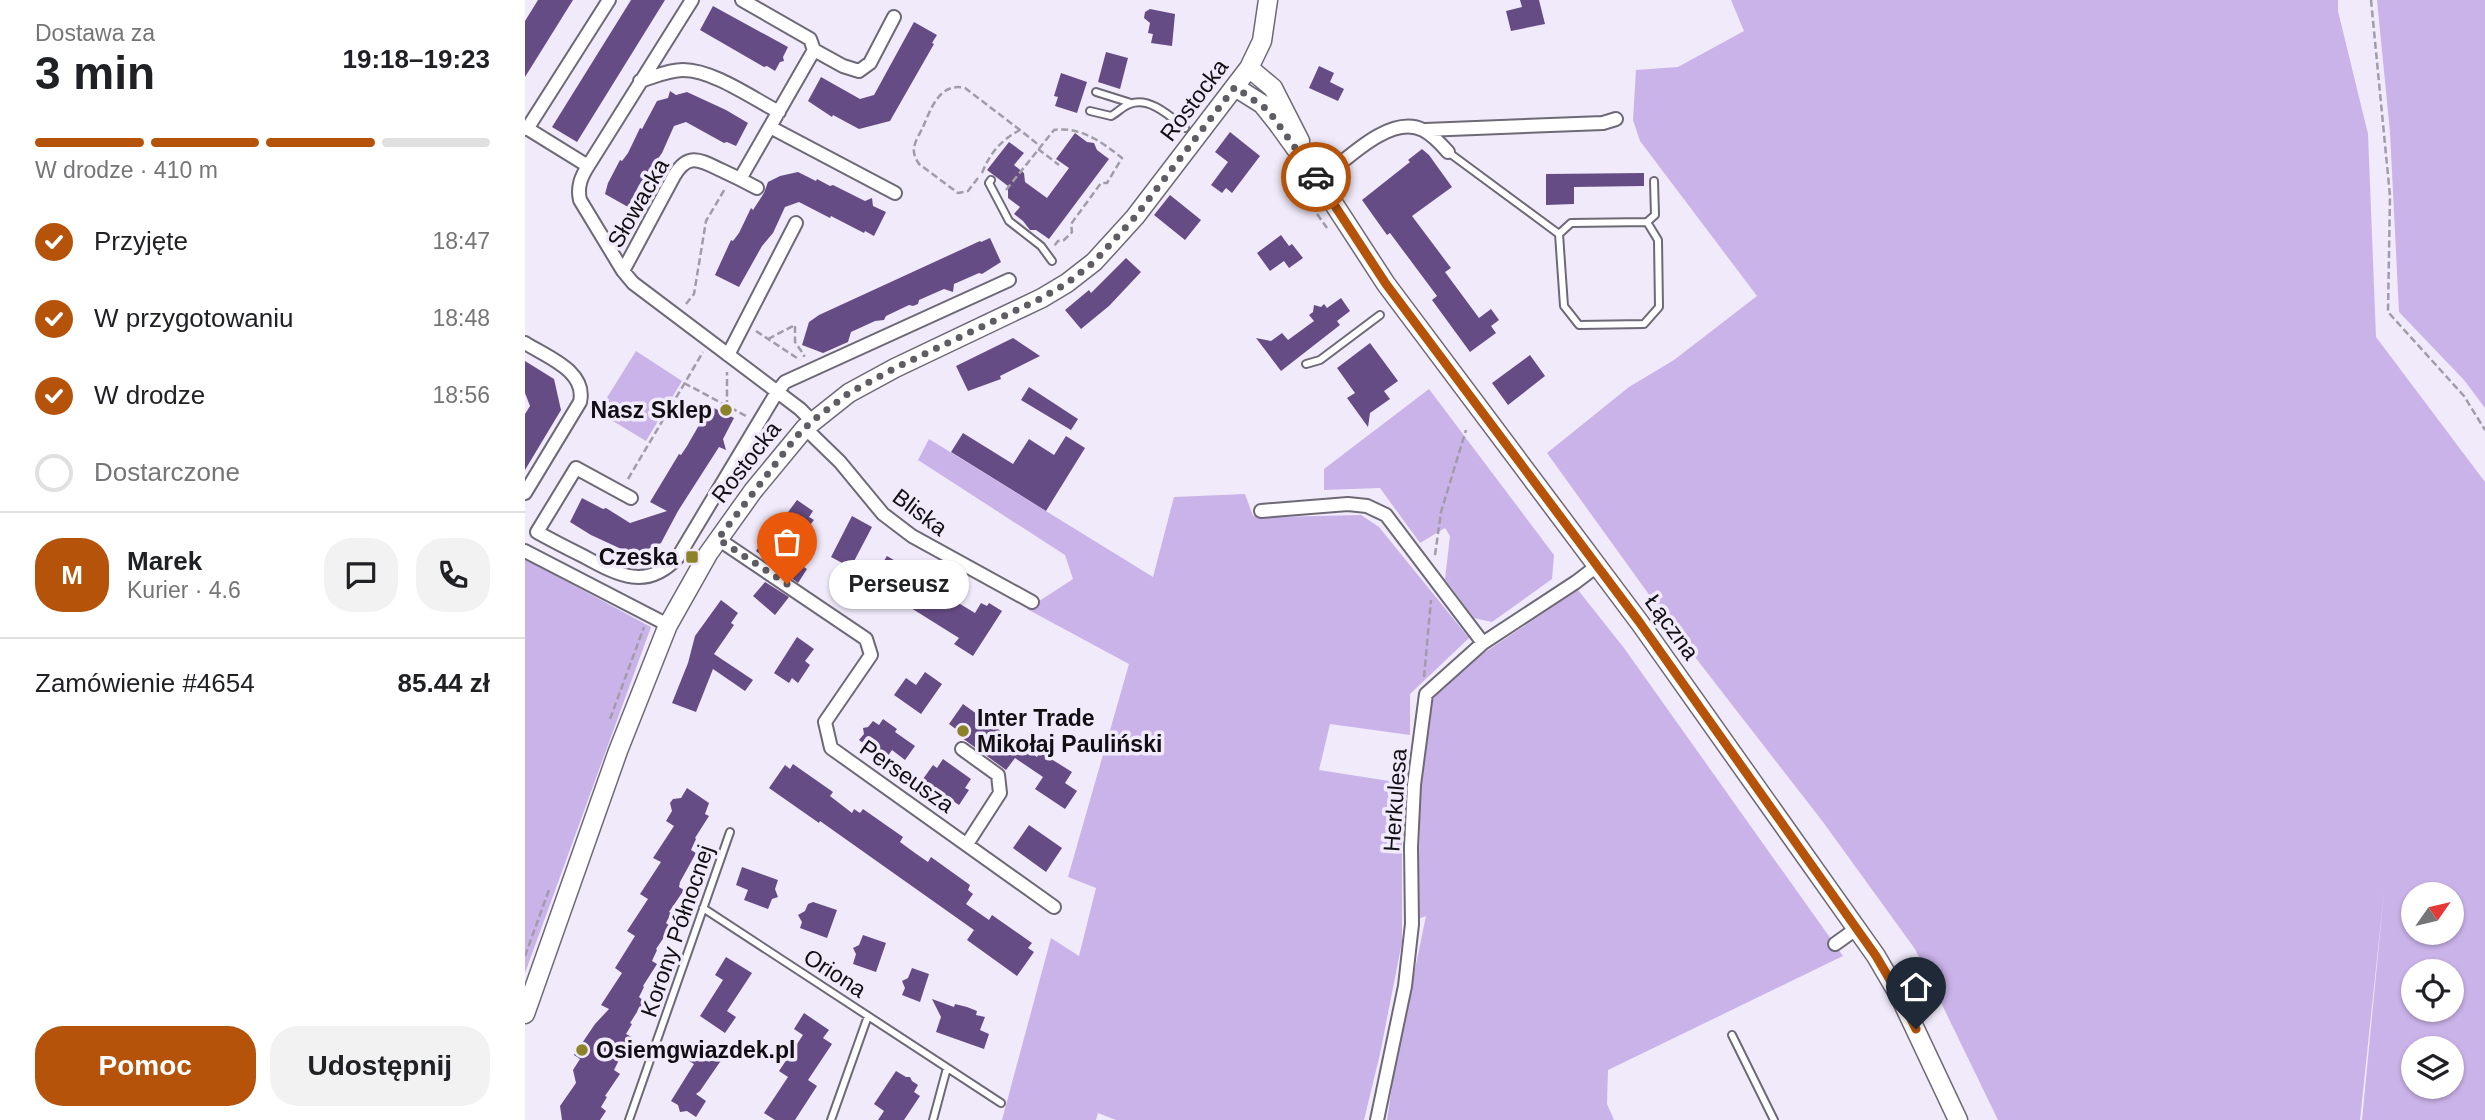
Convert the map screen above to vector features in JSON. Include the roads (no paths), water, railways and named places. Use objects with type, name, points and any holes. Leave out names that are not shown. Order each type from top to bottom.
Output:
[{"type":"street","points":[[587,166],[526,128],[609,0]]},
{"type":"street","name":"Słowacka","points":[[692,0],[587,166],[578,192],[580,200],[623,271],[633,282],[777,392],[809,424]]},
{"type":"street","points":[[742,0],[810,39],[814,50],[852,71],[859,71],[870,63],[894,17]]},
{"type":"street","name":"Rostocka","points":[[525,1014],[618,751],[668,625],[718,539],[759,483],[809,424],[862,385],[1042,298],[1078,275],[1107,249],[1249,68],[1262,41],[1268,0]]},
{"type":"street","points":[[737,177],[770,127],[814,50]]},
{"type":"street","name":"Łączna","points":[[1249,68],[1270,84],[1278,95],[1319,181]]},
{"type":"street","points":[[640,81],[672,71],[692,71],[709,75],[779,111]]},
{"type":"street","name":"Łączna","points":[[1235,87],[1268,110],[1319,181],[1386,284],[1597,566],[1856,929],[1900,997],[1958,1120]]},
{"type":"street","points":[[1319,181],[1386,131],[1405,126],[1425,130],[1602,123],[1616,118]]},
{"type":"street","points":[[770,127],[895,192]]},
{"type":"street","points":[[1425,130],[1448,152]]},
{"type":"street","name":"Słowacka","points":[[623,271],[680,166],[699,159],[757,188]]},
{"type":"street","points":[[728,355],[796,223]]},
{"type":"street","points":[[537,532],[618,575],[638,578],[657,573],[678,557],[777,392],[790,379],[1009,280]]},
{"type":"street","points":[[525,343],[570,371],[578,379],[582,394],[580,402],[525,494]]},
{"type":"street","name":"Bliska","points":[[809,424],[883,514],[912,536],[1032,602]]},
{"type":"street","points":[[626,495],[576,468],[537,532],[529,555],[646,619],[668,625]]},
{"type":"street","points":[[1261,512],[1348,504],[1367,506],[1386,515],[1483,643]]},
{"type":"street","name":"Perseusza","points":[[718,539],[866,639],[871,655],[825,722],[831,748],[1054,907]]},
{"type":"street","name":"Herkulesa","points":[[1377,1120],[1405,986],[1411,936],[1414,786],[1426,694],[1483,643],[1597,566]]},
{"type":"street","name":"Perseusza","points":[[962,750],[998,775],[1000,793],[967,844]]},
{"type":"street","points":[[1835,944],[1856,929]]},
{"type":"lane","points":[[1096,92],[1131,103],[1154,106],[1185,128]]},
{"type":"lane","points":[[1090,111],[1111,116],[1131,103]]},
{"type":"lane","points":[[1448,152],[1559,234],[1564,306],[1579,326],[1644,324],[1659,307],[1658,240],[1647,222]]},
{"type":"lane","points":[[991,180],[989,183],[1009,221],[1050,258]]},
{"type":"lane","points":[[1559,234],[1571,223],[1647,222],[1655,215],[1654,181]]},
{"type":"lane","points":[[1306,364],[1320,360],[1380,315]]},
{"type":"lane","name":"Korony Północnej","points":[[629,1120],[730,832]]},
{"type":"lane","name":"Oriona","points":[[703,908],[1002,1103]]},
{"type":"lane","points":[[831,1120],[868,1016]]},
{"type":"lane","points":[[1732,1035],[1774,1120]]},
{"type":"lane","points":[[933,1120],[947,1068]]},
{"type":"place","name":"Nasz Sklep","points":[[726,410]]},
{"type":"place","name":"Czeska","points":[[692,557]]},
{"type":"place","name":"Perseusz","points":[[787,584]]},
{"type":"place","name":"Inter Trade Mikołaj Pauliński","points":[[963,731]]},
{"type":"place","name":"Osiemgwiazdek.pl","points":[[582,1050]]}]
